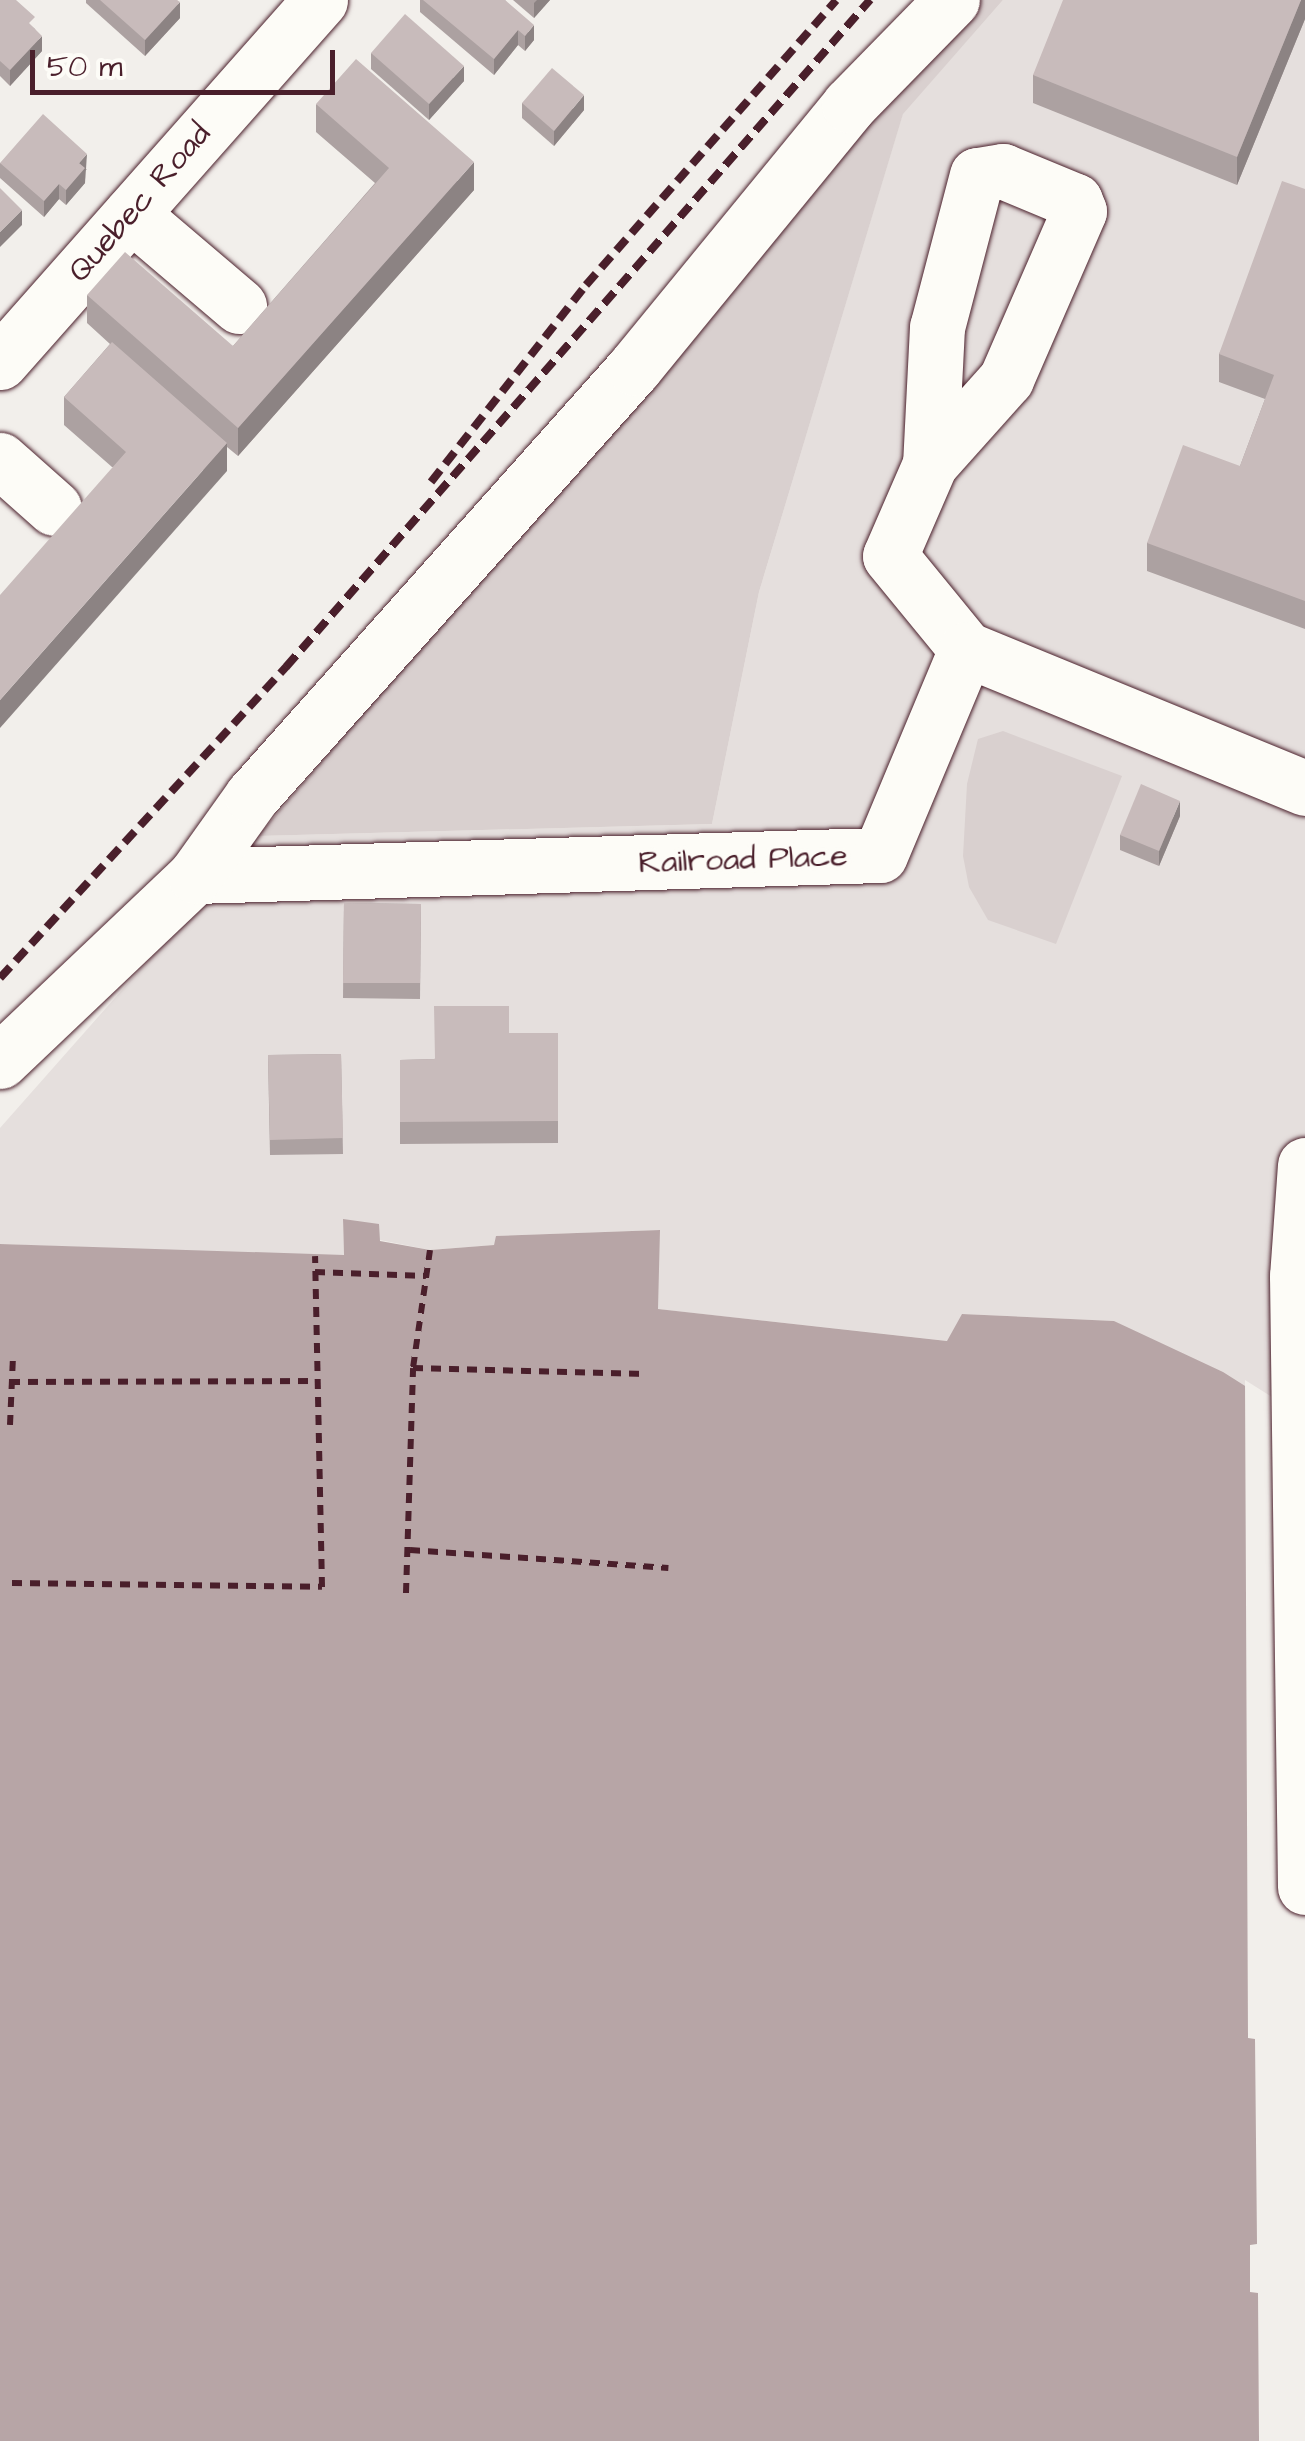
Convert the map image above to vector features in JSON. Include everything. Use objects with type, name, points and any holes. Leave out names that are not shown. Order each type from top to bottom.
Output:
[{"type":"main road","name":"Quebec Road","points":[[0,362],[320,0]]},
{"type":"main road","points":[[0,1061],[195,876],[252,796],[634,368],[849,104],[952,0]]},
{"type":"main road","points":[[930,464],[937,327],[977,175],[1002,171],[1075,201],[1079,210],[1006,379],[930,464],[890,556],[966,649],[1305,788]]},
{"type":"main road","points":[[130,214],[239,306]]},
{"type":"main road","points":[[0,460],[54,508]]},
{"type":"main road","name":"Railroad Place","points":[[195,876],[880,855],[966,649]]},
{"type":"main road","points":[[1305,1165],[1297,1276],[1305,1888]]},
{"type":"path","points":[[406,1593],[413,1368],[430,1250]]},
{"type":"path","points":[[12,1583],[322,1587],[316,1256]]},
{"type":"path","points":[[316,1272],[426,1276]]},
{"type":"path","points":[[10,1425],[13,1355]]},
{"type":"path","points":[[413,1368],[646,1374]]},
{"type":"path","points":[[10,1382],[316,1381]]},
{"type":"path","points":[[410,1550],[668,1568]]},
{"type":"shaded area","points":[[980,0],[1003,0],[903,114],[759,592],[712,824],[258,836],[602,434],[886,86]]},
{"type":"shaded area","points":[[1003,0],[1305,0],[1305,1424],[1114,1321],[963,1314],[948,1341],[657,1309],[659,1230],[497,1236],[494,1245],[430,1250],[380,1240],[343,1220],[344,1255],[315,1256],[0,1244],[0,1128],[258,836],[712,824],[759,592],[903,113]]},
{"type":"shaded area","points":[[1003,731],[1122,776],[1056,944],[988,920],[969,887],[963,856],[967,784],[978,739]]},
{"type":"shaded area","points":[[343,1219],[379,1224],[380,1241],[430,1250],[494,1245],[496,1236],[660,1230],[658,1309],[947,1341],[962,1314],[1114,1321],[1223,1372],[1305,1424],[1305,2441],[0,2441],[0,1244],[344,1255]]},
{"type":"pier","points":[[1245,1380],[1305,1418],[1305,2441],[1259,2441],[1258,2293],[1250,2292],[1250,2245],[1257,2244],[1255,2039],[1248,2038]]},
{"type":"building","points":[[0,0],[16,0],[35,17],[29,23],[42,36],[10,70],[0,61]]},
{"type":"building","points":[[100,0],[177,0],[180,2],[145,40]]},
{"type":"building","points":[[423,0],[505,0],[534,25],[525,36],[518,30],[494,59]]},
{"type":"building","points":[[1063,0],[1301,0],[1237,157],[1033,75]]},
{"type":"building","points":[[405,14],[464,66],[429,104],[371,53]]},
{"type":"building","points":[[356,59],[474,162],[238,428],[87,295],[125,252],[233,346],[389,168],[316,104]]},
{"type":"building","points":[[552,68],[584,95],[554,131],[522,103]]},
{"type":"building","points":[[43,114],[87,154],[79,163],[85,168],[66,190],[59,184],[44,201],[0,163]]},
{"type":"building","points":[[1282,181],[1305,189],[1305,601],[1147,543],[1183,445],[1240,466],[1274,375],[1219,354]]},
{"type":"building","points":[[0,188],[22,210],[0,232]]},
{"type":"building","points":[[112,342],[227,443],[0,700],[0,595],[126,452],[64,397]]},
{"type":"building","points":[[1141,784],[1180,801],[1159,851],[1120,835]]},
{"type":"building","points":[[344,903],[421,904],[420,983],[343,983]]},
{"type":"building","points":[[434,1006],[509,1006],[509,1033],[558,1033],[558,1121],[400,1122],[400,1060],[435,1059]]},
{"type":"building","points":[[341,1054],[343,1138],[270,1140],[268,1055]]},
{"type":"railway","points":[[431,482],[586,285],[836,0]]},
{"type":"railway","points":[[0,978],[286,667],[870,0]]}]
